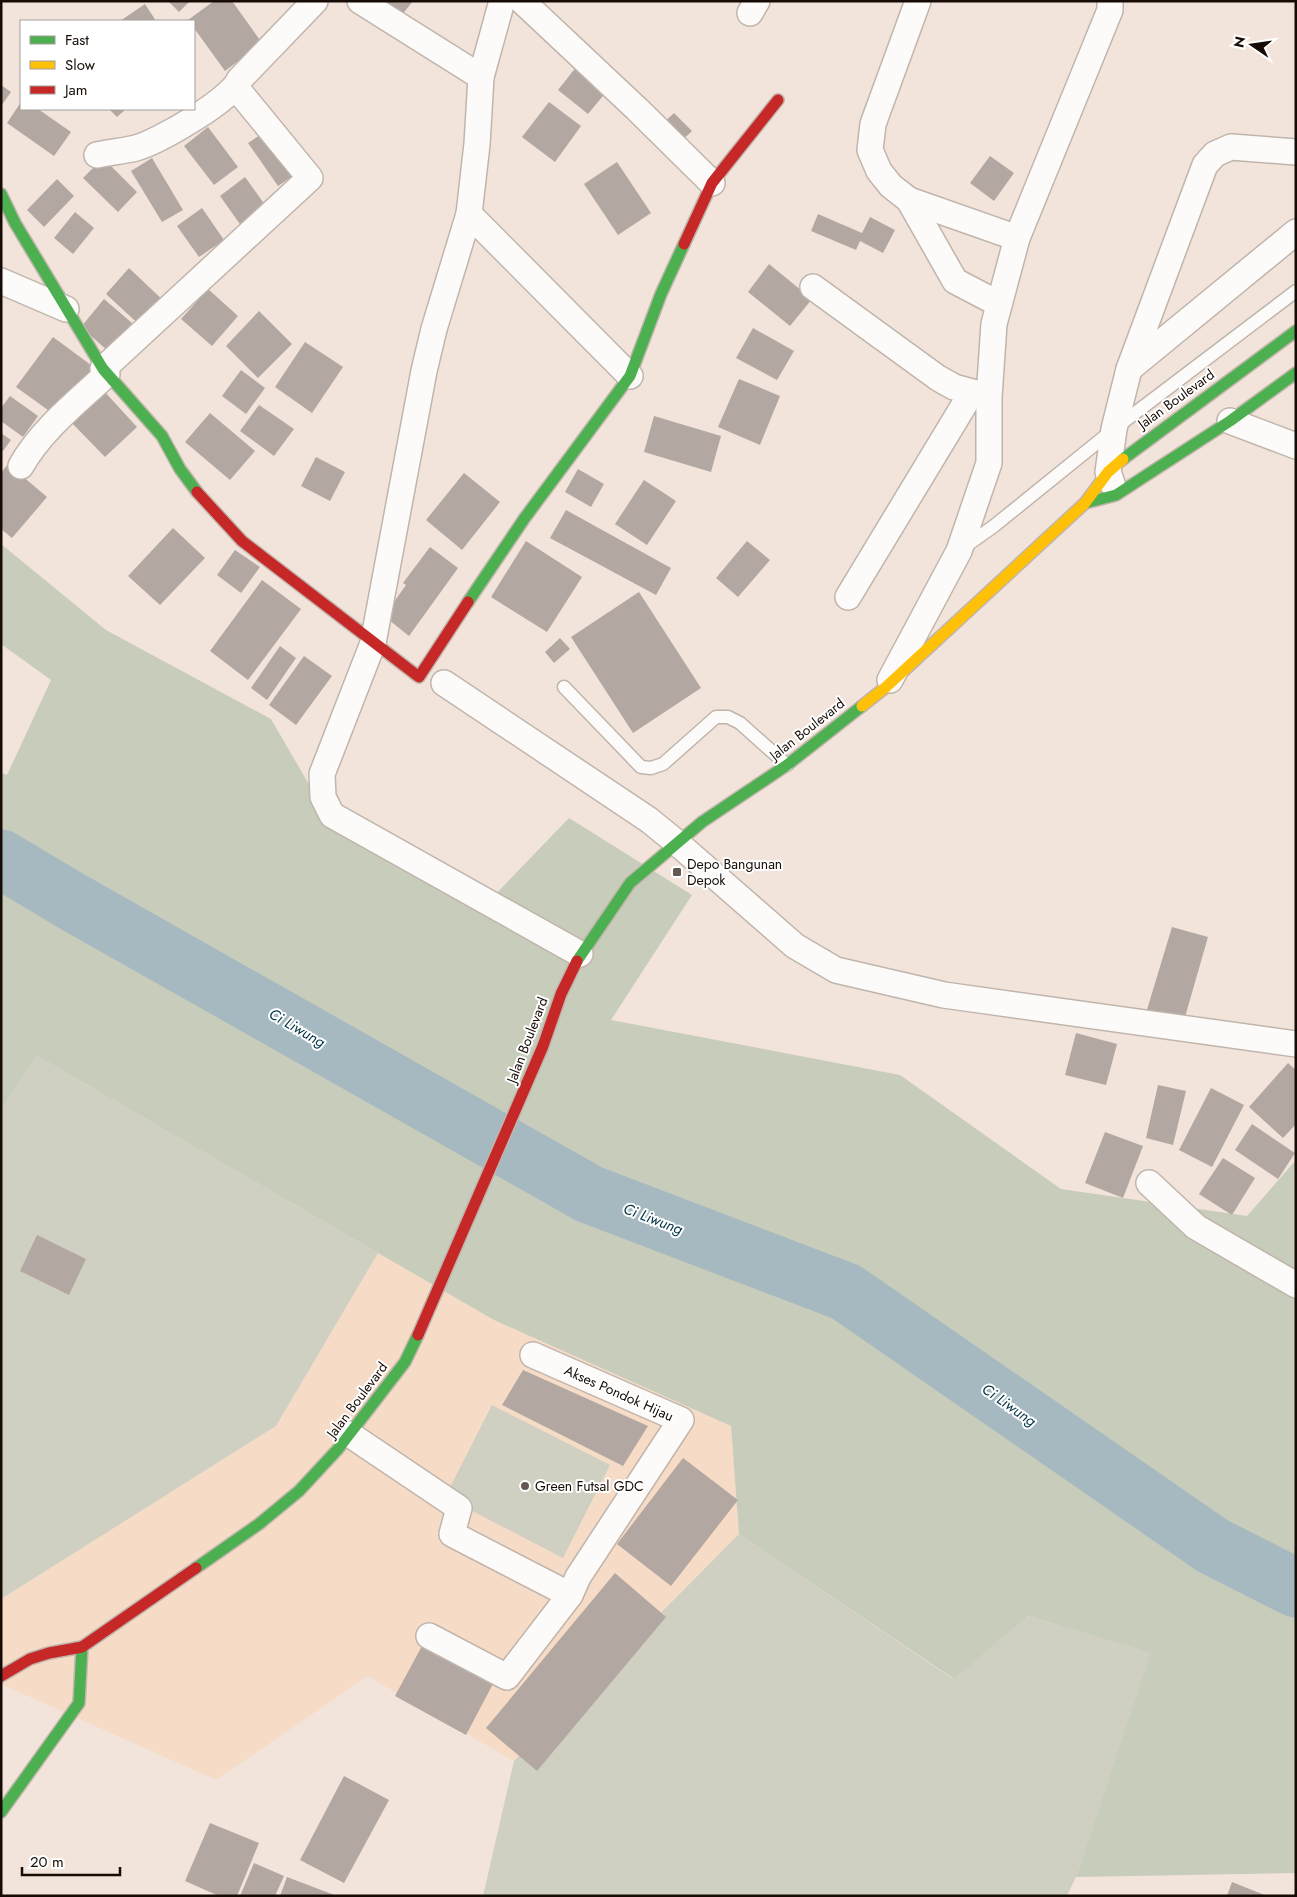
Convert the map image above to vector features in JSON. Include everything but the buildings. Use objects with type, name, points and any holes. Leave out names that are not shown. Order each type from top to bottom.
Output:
[{"type":"main road","points":[[1,194],[66,309],[105,371],[162,436],[180,470],[204,501],[242,541],[419,677],[514,533],[630,376],[661,294],[712,183],[778,100]]},
{"type":"main road","name":"Jalan Boulevard","points":[[1,1676],[18,1663],[49,1652],[82,1647],[259,1524],[299,1491],[338,1449],[405,1362],[434,1301],[543,1046],[562,994],[580,954],[630,883],[676,842],[702,822],[787,765],[886,687],[1085,503],[1108,472],[1131,451],[1296,331]]},
{"type":"main road","name":"Jalan Boulevard","points":[[1085,503],[1116,495],[1230,421],[1296,373]]},
{"type":"main road","points":[[1,1812],[79,1703],[82,1647]]},
{"type":"street","points":[[98,155],[138,147],[179,127],[213,106],[237,85],[239,80],[315,1]]},
{"type":"street","points":[[360,1],[481,77]]},
{"type":"street","points":[[502,1],[481,77],[477,144],[469,214],[434,329],[424,371],[373,643],[322,774],[323,797],[332,816],[580,954]]},
{"type":"street","points":[[522,1],[637,109],[712,183]]},
{"type":"street","points":[[918,1],[873,124],[870,150],[879,171],[891,186],[909,200],[1017,238]]},
{"type":"street","points":[[886,687],[959,551],[989,463],[980,395],[999,304],[1017,238],[1110,10],[1110,1]]},
{"type":"street","points":[[20,466],[54,423],[105,371],[310,178],[238,90],[237,85]]},
{"type":"street","points":[[1116,495],[1108,472],[1114,429],[1129,369],[1206,165],[1215,154],[1231,147],[1296,152]]},
{"type":"street","points":[[909,200],[955,281],[999,304]]},
{"type":"street","points":[[469,214],[630,376]]},
{"type":"street","points":[[1129,369],[1296,232]]},
{"type":"street","points":[[1,281],[66,309]]},
{"type":"street","points":[[813,287],[938,378],[980,395]]},
{"type":"street","points":[[848,598],[980,395]]},
{"type":"street","points":[[1230,421],[1296,446]]},
{"type":"street","points":[[444,683],[610,792],[676,842],[795,946],[836,970],[944,995],[1296,1044]]},
{"type":"street","points":[[1149,1183],[1196,1227],[1296,1285]]},
{"type":"street","name":"Akses Pondok Hijau","points":[[429,1636],[507,1677],[570,1595],[578,1577],[681,1420],[533,1355]]},
{"type":"street","points":[[349,1434],[459,1508],[452,1534],[570,1595]]},
{"type":"lane","points":[[959,551],[1001,520],[1114,429],[1296,291]]},
{"type":"lane","points":[[564,686],[641,767],[651,768],[663,764],[716,717],[728,717],[740,723],[787,765]]},
{"type":"shaded area","points":[[37,1056],[378,1253],[276,1426],[1,1599],[1,1109]]},
{"type":"shaded area","points":[[378,1253],[494,1320],[731,1426],[739,1534],[514,1761],[368,1676],[216,1780],[1,1684],[1,1599],[276,1426]]},
{"type":"shaded area","name":"Green Futsal GDC","points":[[492,1405],[610,1465],[563,1558],[445,1497]]},
{"type":"shaded area","points":[[739,1534],[953,1679],[1028,1616],[1152,1653],[1076,1877],[1067,1896],[483,1896],[514,1761]]},
{"type":"green space","points":[[1,544],[106,630],[271,719],[336,831],[490,900],[569,818],[692,895],[611,1020],[900,1075],[1061,1189],[1247,1216],[1296,1160],[1296,1873],[1076,1877],[1151,1653],[1028,1616],[954,1679],[739,1534],[731,1426],[494,1320],[37,1056],[1,1109],[1,773],[7,775],[51,680],[1,644]]},
{"type":"waterway","name":"Ci Liwung","points":[[1,859],[73,902],[589,1194],[846,1292],[1213,1546],[1296,1588]]},
{"type":"traffic: fast","points":[[1,194],[15,223],[103,369],[162,436],[180,469],[197,492]]},
{"type":"traffic: fast","points":[[468,602],[524,519],[630,376],[661,294],[684,244]]},
{"type":"traffic: fast","points":[[1123,459],[1296,331]]},
{"type":"traffic: fast","points":[[1085,503],[1116,495],[1230,421],[1296,373]]},
{"type":"traffic: fast","points":[[577,961],[630,883],[702,822],[787,765],[862,706]]},
{"type":"traffic: fast","points":[[196,1568],[259,1524],[299,1491],[338,1449],[405,1362],[418,1335]]},
{"type":"traffic: fast","points":[[1,1812],[79,1703],[82,1647]]},
{"type":"traffic: slow","points":[[862,706],[886,687],[1085,503],[1108,472],[1123,459]]},
{"type":"traffic: jam","points":[[684,244],[712,183],[778,100]]},
{"type":"traffic: jam","points":[[197,492],[242,541],[419,677],[468,602]]},
{"type":"traffic: jam","points":[[418,1335],[543,1046],[561,994],[577,961]]},
{"type":"traffic: jam","points":[[1,1676],[30,1659],[49,1653],[82,1647],[196,1568]]},
{"type":"place","name":"Depo Bangunan Depok","points":[[677,872]]},
{"type":"place","name":"Green Futsal GDC","points":[[525,1486]]}]
